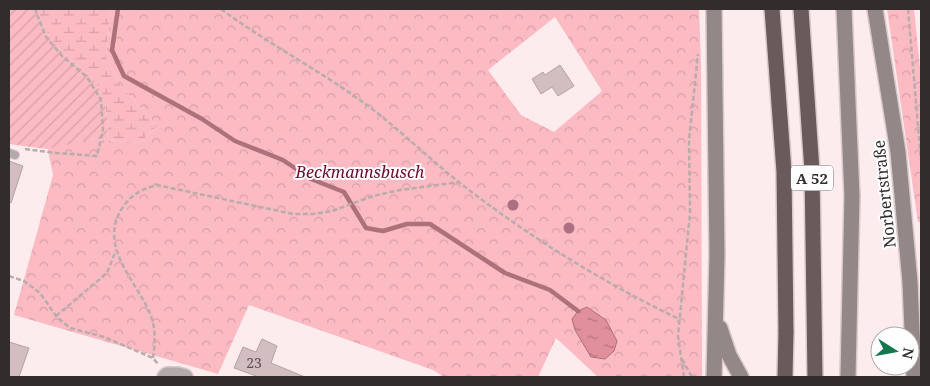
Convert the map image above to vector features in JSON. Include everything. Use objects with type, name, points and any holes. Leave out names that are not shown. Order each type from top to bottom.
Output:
[{"type":"highway","name":"A 52","points":[[772,9],[784,172],[785,377]]},
{"type":"highway","name":"A 52","points":[[800,9],[812,171],[815,377]]},
{"type":"main road","points":[[714,9],[717,306],[714,377]]},
{"type":"main road","name":"Norbertstraße","points":[[844,9],[852,196],[848,370]]},
{"type":"main road","name":"Norbertstraße","points":[[875,9],[898,152],[910,282],[914,377]]},
{"type":"main road","points":[[717,306],[724,342],[740,377]]},
{"type":"street","points":[[166,376],[178,375],[185,377]]},
{"type":"path","points":[[14,152],[97,156],[104,130],[101,100],[87,76],[63,57],[46,37],[36,9]]},
{"type":"path","points":[[222,9],[244,26],[370,107],[459,182],[546,244],[624,290],[679,319]]},
{"type":"path","points":[[908,9],[921,161]]},
{"type":"path","points":[[684,377],[678,336],[690,213],[689,140],[697,56],[701,48]]},
{"type":"path","points":[[56,316],[107,273],[116,250],[115,229],[119,213],[129,199],[142,189],[157,185],[293,214],[313,214],[400,190],[459,182]]},
{"type":"path","points":[[116,250],[152,318],[155,333],[153,358]]},
{"type":"path","points":[[9,276],[24,281],[40,293],[56,316],[70,328],[104,337],[153,358],[166,376]]},
{"type":"path","points":[[681,358],[692,377]]},
{"type":"green space","points":[[9,9],[37,9],[46,31],[54,42],[95,82],[103,97],[107,114],[107,140],[95,139],[46,149],[9,144]]},
{"type":"green space","points":[[37,9],[111,9],[106,58],[121,86],[157,126],[140,143],[107,140],[107,114],[99,89],[89,75],[54,42],[46,31]]},
{"type":"green space","name":"Beckmannsbusch","points":[[111,9],[699,9],[701,64],[702,377],[598,377],[556,338],[538,377],[444,377],[433,370],[249,305],[218,374],[14,315],[53,175],[47,146],[95,139],[140,143],[157,126],[121,86],[106,58]],"holes":[[[555,17],[602,91],[554,132],[521,115],[488,70]]]},
{"type":"green space","points":[[887,9],[914,9],[921,77],[921,223],[918,222]]},
{"type":"water","points":[[587,307],[606,320],[617,341],[614,351],[605,359],[591,357],[575,330],[572,319],[578,311]]},
{"type":"building","points":[[560,65],[574,86],[558,96],[552,87],[541,94],[532,79],[543,72],[545,75]]},
{"type":"building","points":[[9,161],[23,166],[11,203],[9,202]]},
{"type":"building","points":[[262,339],[277,346],[271,363],[305,377],[259,377],[234,368],[243,347],[256,352]]},
{"type":"building","points":[[9,342],[29,348],[19,377],[9,377]]},
{"type":"waterway","points":[[118,9],[112,50],[124,76],[202,119],[235,141],[283,160],[311,179],[344,192],[366,228],[383,231],[407,224],[430,224],[505,273],[550,290],[578,311]]}]
